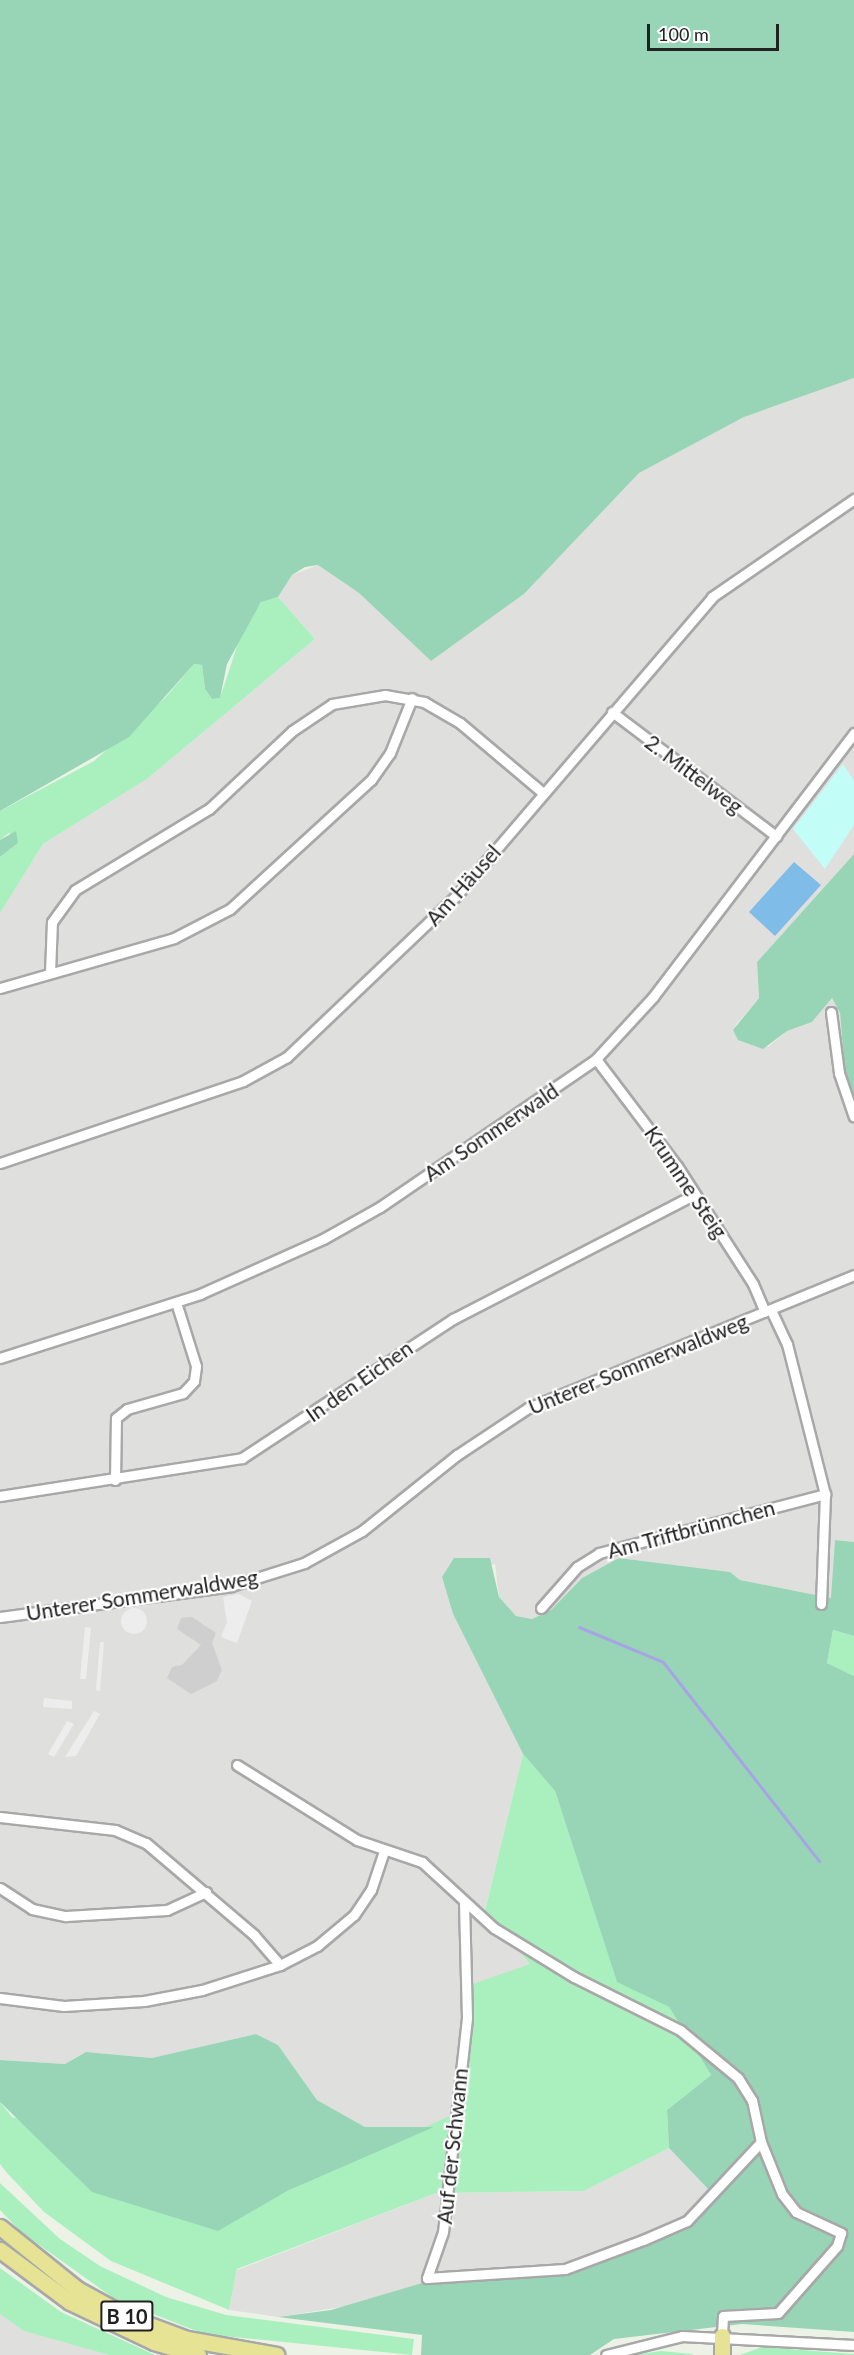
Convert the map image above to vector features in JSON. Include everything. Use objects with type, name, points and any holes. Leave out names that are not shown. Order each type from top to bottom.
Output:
[{"type":"highway","name":"B 10","points":[[0,2227],[77,2289],[128,2316],[187,2339],[278,2355]]},
{"type":"highway","name":"B 10","points":[[0,2250],[70,2302],[134,2333],[198,2355]]},
{"type":"highway","points":[[722,2336],[722,2355]]},
{"type":"street","name":"Am Häusel","points":[[0,1163],[274,1067],[443,909],[712,597],[854,499]]},
{"type":"street","points":[[50,973],[52,922],[94,874],[209,809],[320,710],[357,697],[412,698],[460,723],[543,793]]},
{"type":"street","points":[[0,988],[174,938],[230,909],[371,780],[390,753],[412,698]]},
{"type":"street","name":"2. Mittelweg","points":[[612,712],[776,836]]},
{"type":"street","name":"Am Sommerwald","points":[[0,1358],[176,1302],[270,1266],[380,1208],[596,1059],[633,1022],[854,734]]},
{"type":"street","points":[[831,1012],[839,1073],[854,1117]]},
{"type":"street","name":"Krumme Steig","points":[[596,1059],[695,1194],[787,1344],[825,1494],[821,1604]]},
{"type":"street","name":"In den Eichen","points":[[0,1496],[115,1480],[242,1458],[453,1318],[695,1194]]},
{"type":"street","name":"Unterer Sommerwaldweg","points":[[0,1617],[231,1586],[304,1563],[362,1531],[464,1450],[528,1408],[854,1275]]},
{"type":"street","points":[[115,1480],[116,1418],[126,1409],[183,1393],[194,1381],[196,1366],[176,1302]]},
{"type":"street","name":"Am Triftbrünnchen","points":[[541,1608],[564,1580],[599,1553],[825,1494]]},
{"type":"street","points":[[237,1765],[340,1831],[384,1851],[422,1862],[464,1903],[529,1951],[712,2051],[746,2087],[761,2142],[792,2208],[837,2227],[840,2239],[778,2313],[723,2316],[722,2336]]},
{"type":"street","points":[[0,1817],[131,1835],[160,1852],[206,1892],[280,1965]]},
{"type":"street","points":[[0,1998],[64,2006],[144,2001],[202,1990],[280,1965],[317,1946],[354,1915],[371,1890],[384,1851]]},
{"type":"street","points":[[0,1888],[32,1909],[66,1916],[167,1910],[206,1892]]},
{"type":"street","name":"Auf der Schwann","points":[[464,1903],[467,2018],[443,2232],[427,2278],[565,2269],[643,2240],[687,2221],[761,2142]]},
{"type":"street","points":[[606,2355],[663,2339],[722,2336],[854,2345]]},
{"type":"shaded area","points":[[854,378],[854,854],[757,962],[759,998],[735,1026],[768,1047],[787,1031],[812,1022],[832,998],[840,1013],[845,1073],[854,1102],[854,1542],[835,1540],[832,1598],[740,1580],[730,1572],[620,1558],[582,1578],[551,1610],[532,1619],[516,1616],[499,1597],[495,1564],[442,1577],[453,1614],[523,1754],[485,1911],[530,1964],[460,2111],[434,2127],[365,2127],[317,2100],[278,2045],[256,2034],[153,2058],[86,2052],[65,2064],[0,2060],[0,913],[43,844],[147,779],[315,639],[278,597],[292,575],[318,565],[359,593],[431,661],[524,594],[639,473],[744,417]]},
{"type":"shaded area","points":[[843,764],[854,781],[854,825],[825,869],[793,829]]},
{"type":"shaded area","points":[[794,862],[821,885],[775,936],[749,912]]},
{"type":"shaded area","points":[[239,1594],[252,1601],[237,1643],[221,1637],[227,1622],[223,1597]]},
{"type":"shaded area","points":[[134,1608],[143,1612],[147,1621],[143,1630],[134,1634],[125,1630],[121,1621],[125,1612]]},
{"type":"shaded area","points":[[192,1617],[216,1633],[212,1643],[222,1670],[217,1681],[191,1694],[167,1678],[172,1667],[182,1665],[201,1645],[177,1629],[181,1618]]},
{"type":"shaded area","points":[[85,1627],[91,1628],[86,1679],[80,1679]]},
{"type":"shaded area","points":[[100,1642],[104,1642],[100,1691],[96,1690]]},
{"type":"shaded area","points":[[44,1698],[72,1701],[72,1709],[43,1707]]},
{"type":"shaded area","points":[[94,1711],[100,1714],[76,1756],[65,1757]]},
{"type":"shaded area","points":[[67,1721],[74,1724],[54,1757],[48,1754]]},
{"type":"shaded area","points":[[669,2148],[709,2190],[669,2230],[570,2271],[278,2317],[229,2310],[237,2270],[436,2193],[584,2191]]},
{"type":"shaded area","points":[[0,2314],[25,2331],[110,2355],[0,2355]]},
{"type":"green space","points":[[0,0],[854,0],[854,378],[744,417],[639,473],[524,594],[431,661],[359,593],[318,565],[305,567],[292,575],[278,597],[261,602],[227,664],[220,698],[212,699],[205,689],[202,665],[194,664],[129,737],[0,811]]},
{"type":"green space","points":[[278,597],[315,639],[147,779],[43,844],[0,913],[0,857],[18,843],[9,833],[0,840],[0,811],[94,761],[165,698],[194,664],[202,665],[205,689],[212,699],[220,698],[241,634],[262,601]]},
{"type":"green space","points":[[16,831],[18,843],[0,857],[0,840]]},
{"type":"green space","points":[[854,854],[854,1102],[845,1073],[840,1013],[832,998],[812,1022],[787,1031],[763,1049],[738,1040],[733,1030],[759,998],[757,962]]},
{"type":"green space","points":[[835,1540],[854,1542],[854,1636],[833,1630],[827,1663],[854,1676],[854,2332],[742,2324],[614,2339],[590,2355],[421,2355],[422,2335],[278,2317],[331,2310],[429,2281],[570,2271],[669,2230],[709,2190],[669,2148],[667,2110],[711,2075],[669,2007],[617,1982],[555,1791],[523,1754],[453,1614],[442,1577],[454,1558],[490,1558],[499,1597],[516,1616],[532,1619],[551,1610],[582,1578],[619,1558],[730,1572],[740,1580],[831,1598]]},
{"type":"green space","points":[[833,1630],[854,1636],[854,1676],[827,1663]]},
{"type":"green space","points":[[523,1754],[555,1791],[617,1981],[669,2007],[711,2075],[667,2110],[669,2148],[584,2191],[436,2193],[237,2269],[229,2310],[111,2261],[44,2212],[7,2173],[0,2164],[0,2102],[12,2117],[287,2191],[460,2111],[473,1984],[530,1964],[485,1911]]},
{"type":"green space","points":[[256,2034],[278,2045],[317,2100],[365,2127],[434,2127],[287,2191],[218,2231],[92,2192],[0,2102],[0,2060],[65,2064],[86,2052],[152,2058]]},
{"type":"green space","points":[[0,2183],[60,2239],[100,2266],[166,2297],[226,2315],[414,2339],[412,2355],[204,2334],[115,2299],[21,2232],[0,2210]]},
{"type":"green space","points":[[0,2268],[61,2312],[155,2355],[109,2355],[24,2331],[0,2314]]},
{"type":"green space","points":[[762,2347],[854,2354],[854,2355],[740,2355]]},
{"type":"green space","points":[[661,2351],[692,2354],[693,2355],[634,2355]]},
{"type":"waterway","points":[[579,1627],[663,1662],[819,1861]]}]
